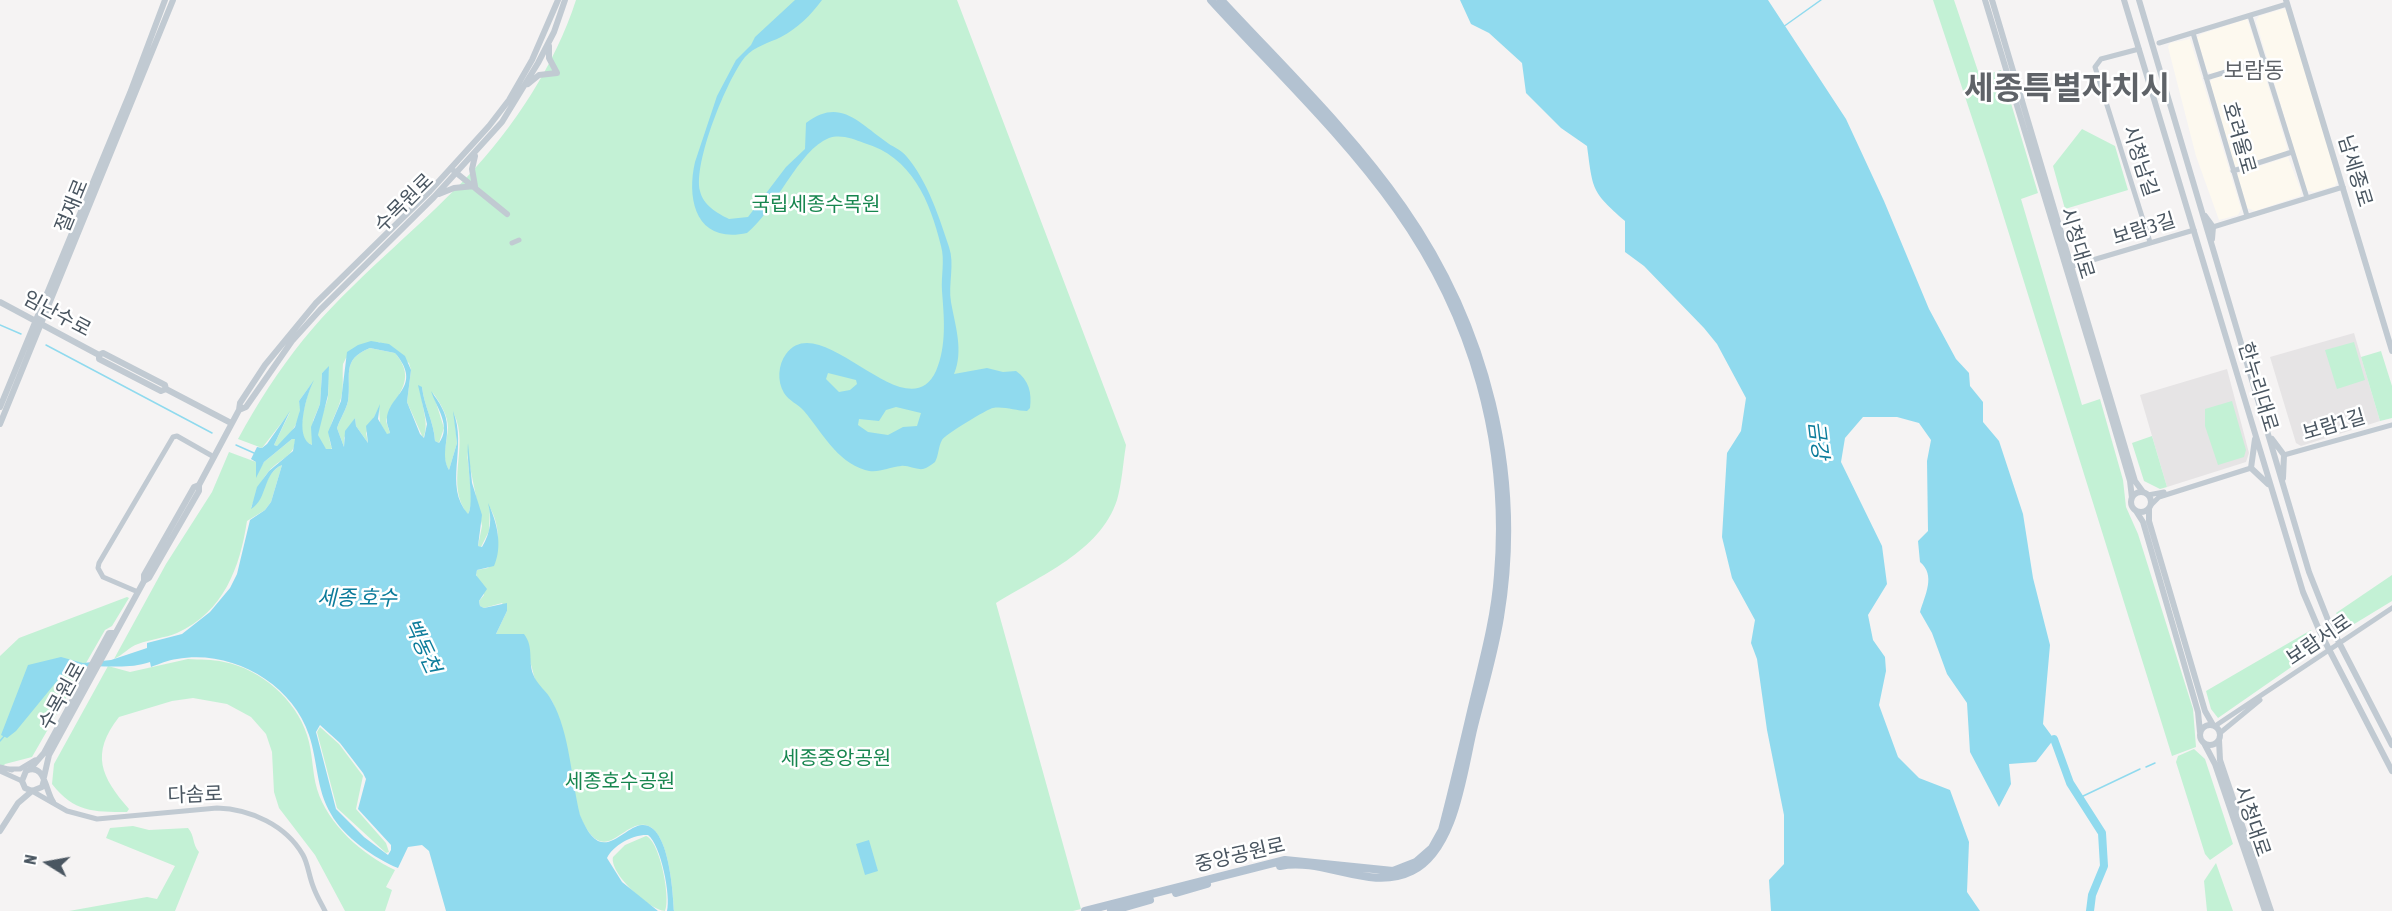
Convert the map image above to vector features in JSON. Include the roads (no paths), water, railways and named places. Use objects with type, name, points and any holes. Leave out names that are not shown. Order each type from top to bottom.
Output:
[{"type":"main road","points":[[1211,0],[1341,142],[1396,208],[1440,278],[1455,309],[1479,375],[1492,427],[1500,494],[1498,576],[1485,654],[1451,808]]},
{"type":"main road","points":[[1221,0],[1340,130],[1401,204],[1445,275],[1465,318],[1488,383],[1498,425],[1506,493],[1504,577],[1492,656],[1444,831],[1432,848],[1407,870]]},
{"type":"main road","name":"중앙공원로","points":[[1085,911],[1285,860],[1299,859],[1377,870],[1407,870]]},
{"type":"main road","name":"중앙공원로","points":[[1111,911],[1284,864],[1305,865],[1375,878],[1390,878],[1407,870]]},
{"type":"street","name":"절재로","points":[[0,407],[38,322],[170,0]]},
{"type":"street","name":"수목원로","points":[[239,410],[246,407],[292,341],[320,310],[434,197],[509,100],[532,60],[558,0]]},
{"type":"street","name":"수목원로","points":[[28,770],[46,754],[102,652],[109,633],[114,633],[144,581],[149,578],[199,491],[199,485],[239,410],[240,403],[265,365],[316,303],[476,152],[502,122],[550,39],[565,0]]},
{"type":"street","name":"시청대로","points":[[1985,0],[2070,267],[2130,481],[2132,498]]},
{"type":"street","name":"시청대로","points":[[1992,0],[2135,481],[2145,493]]},
{"type":"street","name":"한누리대로","points":[[2124,0],[2303,592],[2330,651],[2392,771]]},
{"type":"street","name":"한누리대로","points":[[2139,0],[2308,572],[2340,644],[2392,745]]},
{"type":"street","points":[[2159,43],[2287,2]]},
{"type":"street","name":"남세종로","points":[[2287,2],[2392,351]]},
{"type":"street","points":[[2250,15],[2307,198]]},
{"type":"street","name":"호려울로","points":[[2193,33],[2247,216]]},
{"type":"street","points":[[2149,34],[2159,43]]},
{"type":"street","points":[[523,89],[539,75],[557,73],[549,58],[550,39]]},
{"type":"street","points":[[2157,57],[2159,43]]},
{"type":"street","name":"시청남길","points":[[2139,49],[2101,59],[2095,67],[2150,242]]},
{"type":"street","points":[[2206,78],[2265,60]]},
{"type":"street","points":[[475,186],[472,161],[476,152]]},
{"type":"street","points":[[2233,171],[2292,152]]},
{"type":"street","points":[[454,171],[507,214]]},
{"type":"street","points":[[434,197],[454,188],[475,186]]},
{"type":"street","points":[[2213,227],[2343,187]]},
{"type":"street","points":[[2201,210],[2213,227],[2212,246]]},
{"type":"street","name":"보람3길","points":[[2070,267],[2194,230]]},
{"type":"street","points":[[512,243],[519,240]]},
{"type":"street","name":"임난수로","points":[[0,302],[99,355],[99,359],[231,423]]},
{"type":"street","name":"절재로","points":[[0,424],[38,322]]},
{"type":"street","name":"보람1길","points":[[2284,455],[2392,424]]},
{"type":"street","points":[[2267,430],[2284,455],[2284,489]]},
{"type":"street","points":[[2251,468],[2256,433]]},
{"type":"street","points":[[138,592],[100,573],[99,563],[105,552],[172,437],[177,436],[214,457]]},
{"type":"street","points":[[2136,511],[2143,513],[2159,497],[2251,468]]},
{"type":"street","points":[[2251,468],[2262,476],[2273,491]]},
{"type":"street","points":[[2189,486],[2136,493],[2132,498],[2131,506],[2143,522],[2198,712],[2200,732],[2204,743],[2210,745],[2263,696]]},
{"type":"street","points":[[2145,493],[2150,507],[2149,521],[2205,711],[2219,737]]},
{"type":"street","name":"보람서로","points":[[2263,696],[2392,608]]},
{"type":"street","points":[[2200,732],[2207,725],[2214,725],[2263,696]]},
{"type":"street","name":"시청대로","points":[[2219,737],[2220,760],[2271,911]]},
{"type":"street","name":"시청대로","points":[[2204,743],[2215,764],[2265,911]]},
{"type":"street","name":"수목원로","points":[[9,769],[29,764],[46,754]]},
{"type":"street","name":"수목원로","points":[[44,778],[46,754]]},
{"type":"street","points":[[46,754],[46,781],[53,802]]},
{"type":"street","name":"다솜로","points":[[0,769],[40,771],[44,778]]},
{"type":"street","name":"다솜로","points":[[0,769],[22,781],[25,788],[76,815],[97,819],[217,808],[230,809],[262,818],[277,827],[303,855],[313,887],[325,911]]},
{"type":"street","points":[[18,803],[22,781],[28,770]]},
{"type":"street","points":[[44,778],[53,802]]},
{"type":"street","points":[[0,831],[18,803],[32,791],[39,789],[44,778]]},
{"type":"water","points":[[795,0],[822,0],[799,25],[781,37],[753,50],[745,57],[729,83],[706,142],[702,161],[699,178],[700,191],[707,204],[729,219],[748,217],[786,167],[805,149],[806,123],[828,112],[838,112],[856,120],[905,154],[921,177],[937,212],[951,254],[950,295],[958,347],[954,374],[987,368],[1003,372],[1016,371],[1029,387],[1031,402],[1027,411],[993,408],[983,412],[944,437],[935,462],[924,469],[901,466],[874,471],[855,466],[830,445],[804,411],[786,396],[779,378],[781,363],[786,354],[801,344],[820,345],[885,381],[905,388],[923,386],[936,371],[942,352],[944,331],[942,251],[931,213],[907,170],[881,150],[851,139],[833,137],[818,144],[807,155],[767,211],[747,233],[730,235],[717,232],[706,226],[694,205],[692,191],[695,162],[717,96],[736,60],[751,45],[755,37]],"holes":[[[828,373],[856,380],[857,384],[850,390],[839,392],[826,379]],[[896,407],[921,413],[917,426],[903,427],[888,435],[868,432],[858,425],[859,419],[879,421],[886,410]]]},
{"type":"water","name":"금강","points":[[1460,0],[1768,0],[1846,119],[1884,201],[1929,309],[1956,359],[1969,373],[1970,386],[1983,402],[1983,422],[1999,441],[2023,514],[2033,578],[2050,645],[2043,724],[2054,739],[2036,762],[2009,764],[2011,784],[1999,807],[1970,752],[1967,703],[1947,674],[1932,633],[1920,612],[1928,579],[1925,567],[1920,562],[1918,541],[1928,531],[1927,461],[1931,440],[1919,423],[1897,417],[1863,417],[1845,438],[1841,462],[1882,546],[1887,584],[1868,615],[1873,640],[1885,657],[1886,671],[1879,705],[1898,757],[1919,778],[1950,790],[1969,842],[1967,892],[1980,911],[1771,911],[1769,880],[1784,864],[1784,815],[1767,730],[1757,659],[1751,643],[1755,620],[1732,578],[1722,537],[1727,453],[1741,431],[1746,398],[1717,344],[1704,328],[1644,266],[1625,252],[1625,221],[1595,189],[1587,146],[1561,128],[1526,93],[1522,63],[1489,33],[1471,24]]},
{"type":"water","name":"세종 호수","points":[[371,341],[389,344],[405,356],[411,370],[407,402],[420,434],[424,438],[427,424],[418,385],[422,387],[435,441],[439,443],[443,437],[444,423],[431,391],[446,417],[445,454],[449,470],[457,443],[453,411],[458,439],[457,491],[461,503],[468,514],[471,502],[468,443],[472,483],[482,515],[478,546],[482,547],[489,531],[488,503],[498,534],[497,558],[494,566],[477,570],[476,575],[487,589],[479,601],[480,606],[484,608],[507,603],[507,611],[496,634],[524,634],[527,639],[533,674],[552,701],[563,728],[580,815],[587,830],[598,841],[609,842],[637,826],[651,827],[664,846],[668,860],[674,911],[667,911],[668,894],[657,849],[648,835],[642,835],[624,841],[607,858],[622,882],[658,911],[446,911],[429,851],[422,845],[408,847],[398,868],[370,853],[351,838],[336,822],[326,805],[309,735],[301,716],[274,685],[238,665],[218,659],[197,657],[164,662],[151,667],[150,662],[129,666],[87,666],[66,670],[16,731],[7,738],[1,735],[28,665],[61,657],[83,663],[111,660],[147,648],[147,643],[182,634],[210,612],[230,588],[237,574],[250,520],[265,510],[271,502],[282,465],[271,474],[260,499],[251,509],[257,487],[269,471],[293,451],[295,439],[264,462],[256,478],[256,462],[251,459],[257,447],[262,448],[267,444],[290,411],[274,445],[277,446],[295,427],[300,410],[299,401],[314,380],[305,405],[302,425],[306,441],[312,445],[311,427],[320,404],[322,373],[329,366],[328,395],[318,435],[326,449],[332,449],[328,432],[341,401],[347,352]],"holes":[[[370,348],[395,353],[403,365],[406,374],[405,382],[389,411],[387,421],[390,433],[387,434],[378,419],[380,404],[374,417],[366,426],[368,443],[356,426],[355,418],[345,431],[344,447],[337,428],[348,401],[349,370],[354,358]],[[320,725],[340,743],[363,773],[366,779],[358,809],[391,845],[388,855],[364,837],[336,809],[316,732]]]},
{"type":"water","points":[[869,840],[878,871],[865,875],[856,844]]},
{"type":"waterway","points":[[1783,27],[1821,0]]},
{"type":"waterway","name":"백동천","points":[[0,325],[21,334]]},
{"type":"waterway","name":"백동천","points":[[46,345],[212,433]]},
{"type":"waterway","name":"백동천","points":[[236,445],[254,453]]},
{"type":"waterway","points":[[0,741],[5,735]]},
{"type":"waterway","points":[[2054,739],[2070,783],[2102,833],[2104,866],[2092,895],[2090,911]]},
{"type":"waterway","points":[[2146,767],[2155,763]]},
{"type":"waterway","points":[[2079,798],[2140,769]]},
{"type":"district","name":"보람동","points":[[2254,71]]},
{"type":"district","name":"세종특별자치시","points":[[2067,89]]},
{"type":"park label","name":"국립세종수목원","points":[[816,205]]},
{"type":"park label","name":"세종중앙공원","points":[[836,759]]},
{"type":"park label","name":"세종호수공원","points":[[620,782]]}]
